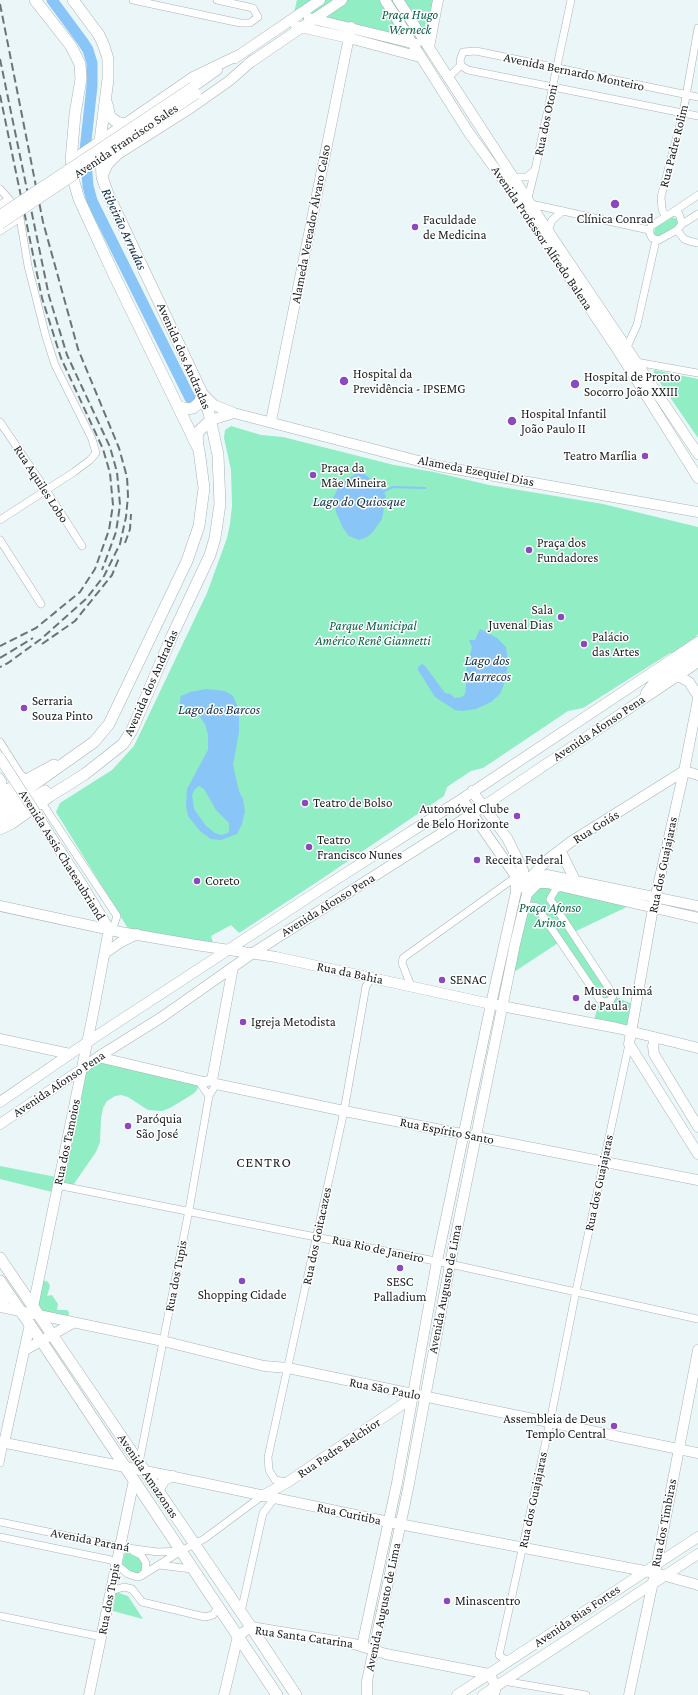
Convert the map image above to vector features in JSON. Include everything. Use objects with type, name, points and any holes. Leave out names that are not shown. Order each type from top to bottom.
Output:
[{"type":"main road","name":"Avenida dos Andradas","points":[[0,829],[12,823],[37,791],[36,773],[78,753],[94,742],[109,724],[187,561],[198,526],[204,488],[199,450],[87,216],[73,160],[74,121],[81,78],[80,64],[71,46],[36,0]]},
{"type":"main road","name":"Avenida dos Andradas","points":[[1,802],[85,774],[123,744],[132,730],[172,636],[210,555],[216,538],[220,504],[218,455],[211,420],[202,393],[108,194],[97,166],[98,143],[108,79],[108,58],[99,35],[73,0]]},
{"type":"main road","points":[[106,97],[110,117],[117,122],[124,124]]},
{"type":"main road","points":[[77,179],[97,166]]},
{"type":"main road","points":[[178,406],[186,409],[194,408],[200,402],[202,393]]},
{"type":"main road","points":[[199,450],[199,431],[211,420]]},
{"type":"main road","name":"Avenida dos Andradas","points":[[0,817],[14,810],[37,791]]},
{"type":"main road","name":"Avenida Amazonas","points":[[0,1258],[52,1334],[139,1471],[192,1569],[277,1695]]},
{"type":"main road","points":[[0,1305],[5,1299],[2,1284]]},
{"type":"main road","name":"Avenida Amazonas","points":[[2,1284],[42,1340],[126,1468],[139,1471],[158,1490],[296,1695]]},
{"type":"main road","points":[[158,1490],[164,1480],[172,1476]]},
{"type":"street","points":[[133,0],[240,23],[250,23],[258,17],[253,8],[217,0]]},
{"type":"street","name":"Avenida Francisco Sales","points":[[102,177],[111,160],[229,81],[253,60],[342,0]]},
{"type":"street","name":"Avenida Professor Alfredo Balena","points":[[385,0],[469,133],[623,350],[698,478]]},
{"type":"street","name":"Avenida Professor Alfredo Balena","points":[[398,0],[448,78],[515,177],[548,231],[618,335],[623,350],[636,362],[698,454]]},
{"type":"street","points":[[297,15],[429,47],[438,0]]},
{"type":"street","name":"Rua dos Otoni","points":[[530,201],[571,0]]},
{"type":"street","name":"Avenida Francisco Sales","points":[[0,224],[194,91],[241,54],[285,24],[315,1]]},
{"type":"street","points":[[387,37],[395,36],[400,30],[394,15]]},
{"type":"street","points":[[285,24],[349,38],[420,57]]},
{"type":"street","name":"Alameda Vereador Álvaro Celso","points":[[271,421],[351,27]]},
{"type":"street","name":"Rua Padre Rolim","points":[[665,216],[662,209],[661,197],[683,113],[698,28]]},
{"type":"street","name":"Avenida Bernardo Monteiro","points":[[698,97],[471,50],[461,54],[461,64],[468,70],[698,116]]},
{"type":"street","name":"Avenida Francisco Sales","points":[[73,160],[193,77],[241,54]]},
{"type":"street","name":"Avenida Francisco Sales","points":[[0,215],[194,91],[253,60]]},
{"type":"street","name":"Avenida Bernardo Monteiro","points":[[448,78],[461,64]]},
{"type":"street","points":[[150,106],[151,115],[154,120],[164,125]]},
{"type":"street","points":[[137,115],[147,119],[150,125],[150,131],[147,136]]},
{"type":"street","name":"Rua dos Otoni","points":[[515,177],[527,178],[536,170]]},
{"type":"street","points":[[0,189],[9,199],[20,218],[28,266],[46,337],[55,365],[92,439],[96,453],[90,460],[0,520]]},
{"type":"street","points":[[649,230],[651,226],[698,195]]},
{"type":"street","points":[[0,205],[9,199]]},
{"type":"street","points":[[530,201],[563,211],[649,230]]},
{"type":"street","points":[[548,231],[552,220],[563,211]]},
{"type":"street","points":[[672,212],[679,214],[682,219],[680,227],[684,239],[698,243]]},
{"type":"street","points":[[656,240],[659,240],[698,214]]},
{"type":"street","points":[[0,231],[20,218]]},
{"type":"street","points":[[649,230],[652,238],[656,240]]},
{"type":"street","points":[[623,350],[637,325],[656,240]]},
{"type":"street","points":[[618,335],[628,335],[637,325]]},
{"type":"street","points":[[636,362],[698,373]]},
{"type":"street","name":"Alameda Ezequiel Dias","points":[[202,393],[214,405],[234,413],[271,421],[462,471],[504,476],[697,511]]},
{"type":"street","name":"Alameda Ezequiel Dias","points":[[211,420],[234,413]]},
{"type":"street","name":"Rua Aquiles Lobo","points":[[0,422],[82,546]]},
{"type":"street","points":[[0,540],[40,604]]},
{"type":"street","name":"Avenida Afonso Pena","points":[[0,1102],[108,1028],[462,799],[698,642]]},
{"type":"street","points":[[640,701],[655,681],[698,651]]},
{"type":"street","name":"Avenida Afonso Pena","points":[[0,1124],[98,1057],[162,1017],[253,953],[472,814],[698,662]]},
{"type":"street","points":[[673,678],[680,677],[689,682],[698,696]]},
{"type":"street","name":"Rua dos Guajajaras","points":[[508,1662],[499,1655],[550,1422],[629,1044],[655,897],[684,772],[698,700]]},
{"type":"street","name":"Avenida Assis Chateaubriand","points":[[0,742],[19,772],[37,791],[117,916],[114,925],[109,930],[83,886],[0,758]]},
{"type":"street","points":[[684,772],[698,775]]},
{"type":"street","name":"Rua Goiás","points":[[516,892],[526,889],[539,874],[547,860],[560,850],[684,772]]},
{"type":"street","name":"Avenida Assis Chateaubriand","points":[[0,777],[3,782],[1,802]]},
{"type":"street","points":[[472,791],[484,805],[519,861],[523,870],[526,889],[538,883],[547,883],[698,918]]},
{"type":"street","points":[[411,986],[402,963],[403,958],[513,879],[515,875],[462,799]]},
{"type":"street","points":[[560,850],[575,880]]},
{"type":"street","points":[[519,861],[539,874],[575,880],[698,906]]},
{"type":"street","name":"Avenida Augusto de Lima","points":[[362,1646],[389,1522],[437,1261],[516,892],[515,875]]},
{"type":"street","points":[[523,910],[532,906],[537,907],[600,1000],[603,1002],[610,1001],[613,996],[612,992],[550,899],[556,889],[564,886]]},
{"type":"street","name":"Avenida Augusto de Lima","points":[[367,1695],[367,1681],[400,1524],[450,1264],[523,910],[526,889]]},
{"type":"street","name":"Rua da Bahia","points":[[0,906],[84,923],[109,930],[212,948],[253,953],[491,1004],[631,1032],[698,1048]]},
{"type":"street","points":[[84,923],[100,913]]},
{"type":"street","name":"Rua dos Tamoios","points":[[36,1312],[57,1185],[82,1069],[109,930]]},
{"type":"street","points":[[105,953],[121,942],[137,934]]},
{"type":"street","points":[[212,948],[217,957]]},
{"type":"street","points":[[208,963],[222,961],[233,967]]},
{"type":"street","name":"Rua dos Tupis","points":[[89,1695],[116,1563],[139,1471],[189,1210],[209,1096],[214,1082],[233,967]]},
{"type":"street","name":"Rua dos Goitacazes","points":[[288,1482],[275,1480],[269,1470],[268,1457],[344,1111],[366,986],[372,978]]},
{"type":"street","points":[[93,1014],[97,1024],[108,1028]]},
{"type":"street","points":[[655,1038],[653,1046],[654,1054],[698,1127]]},
{"type":"street","points":[[0,1039],[70,1054]]},
{"type":"street","points":[[120,1043],[116,1054],[123,1063]]},
{"type":"street","points":[[629,1044],[698,1154]]},
{"type":"street","name":"Rua Espírito Santo","points":[[98,1057],[204,1082],[214,1082],[344,1111],[698,1180]]},
{"type":"street","points":[[198,1080],[209,1096]]},
{"type":"street","name":"Rua Rio de Janeiro","points":[[57,1185],[189,1210],[437,1261],[698,1319]]},
{"type":"street","name":"Rua São Paulo","points":[[0,1305],[22,1312],[36,1312],[73,1323],[163,1341],[264,1366],[288,1368],[698,1453]]},
{"type":"street","points":[[25,1350],[73,1323]]},
{"type":"street","points":[[0,1464],[2,1443],[30,1324]]},
{"type":"street","name":"Rua dos Timbiras","points":[[629,1695],[651,1585],[652,1569],[679,1450],[698,1350]]},
{"type":"street","name":"Rua Padre Belchior","points":[[194,1543],[246,1504],[288,1482],[398,1408],[413,1395]]},
{"type":"street","points":[[2,1443],[126,1468]]},
{"type":"street","name":"Rua Curitiba","points":[[139,1471],[172,1476],[274,1499],[523,1548],[652,1569],[665,1576],[698,1585]]},
{"type":"street","points":[[288,1482],[285,1493],[288,1501]]},
{"type":"street","points":[[241,1612],[263,1513],[274,1499]]},
{"type":"street","name":"Avenida Paraná","points":[[0,1522],[120,1547],[158,1552],[181,1551]]},
{"type":"street","name":"Avenida Paraná","points":[[0,1537],[107,1559],[116,1563],[128,1574],[133,1576],[141,1576],[194,1543]]},
{"type":"street","name":"Avenida Bias Fortes","points":[[457,1695],[652,1569],[698,1537]]},
{"type":"street","points":[[120,1547],[141,1554],[145,1559],[146,1567],[141,1576]]},
{"type":"street","name":"Avenida Bias Fortes","points":[[483,1695],[498,1687],[698,1554]]},
{"type":"street","points":[[159,1565],[192,1569]]},
{"type":"street","points":[[111,1591],[124,1588],[132,1589],[142,1602],[205,1617],[213,1615],[218,1607]]},
{"type":"street","points":[[0,1616],[102,1637]]},
{"type":"street","name":"Rua Santa Catarina","points":[[238,1636],[251,1627],[362,1646],[386,1654],[489,1674]]},
{"type":"street","points":[[224,1695],[238,1636]]},
{"type":"street","points":[[489,1674],[498,1687],[586,1695]]},
{"type":"green space","name":"Praça Hugo Werneck","points":[[297,0],[441,0],[430,51],[293,17]]},
{"type":"green space","points":[[672,217],[677,219],[678,224],[661,236],[656,236],[654,233],[655,228]]},
{"type":"green space","points":[[654,370],[698,379],[698,438],[654,374]]},
{"type":"green space","name":"Parque Municipal Américo Renê Giannetti","points":[[231,426],[261,435],[283,437],[394,465],[434,472],[489,485],[603,504],[698,527],[698,634],[692,642],[674,654],[670,653],[583,708],[568,711],[483,768],[471,771],[447,787],[444,796],[239,933],[231,925],[211,936],[213,943],[129,930],[56,812],[60,803],[112,770],[134,746],[207,593],[227,538],[230,524],[232,506],[231,470],[224,438],[225,430]]},
{"type":"green space","name":"Praça Afonso Arinos","points":[[538,883],[633,904],[572,933],[613,996],[635,1005],[631,1032],[593,1023],[600,1000],[561,941],[508,976],[525,901]]},
{"type":"green space","points":[[95,1059],[199,1084],[197,1090],[193,1094],[170,1108],[162,1111],[148,1110],[128,1097],[121,1095],[115,1096],[107,1101],[103,1108],[100,1142],[96,1152],[71,1188],[57,1185],[79,1083]]},
{"type":"green space","points":[[0,1166],[56,1177],[52,1192],[0,1179]]},
{"type":"green space","points":[[43,1280],[48,1282],[50,1286],[47,1296],[52,1295],[58,1304],[57,1310],[67,1310],[69,1312],[68,1318],[39,1316],[33,1307]]},
{"type":"green space","points":[[125,1552],[139,1557],[144,1564],[141,1573],[133,1574],[122,1565]]},
{"type":"green space","points":[[116,1592],[128,1596],[143,1619],[113,1611]]},
{"type":"water","name":"Lago do Quiosque","points":[[355,474],[364,474],[371,479],[384,491],[386,497],[382,519],[372,533],[359,540],[349,536],[343,528],[336,512],[333,498],[338,488]]},
{"type":"water","name":"Lago dos Marrecos","points":[[480,629],[497,638],[506,647],[508,661],[506,679],[500,694],[491,702],[476,709],[462,711],[455,710],[435,697],[418,670],[418,667],[422,664],[425,666],[445,693],[450,694],[455,698],[462,697],[465,694],[466,671],[472,647],[469,640],[475,640]]},
{"type":"water","name":"Lago dos Barcos","points":[[206,689],[225,691],[233,696],[239,712],[239,732],[233,765],[245,811],[242,824],[237,834],[221,840],[211,839],[200,831],[188,816],[186,806],[187,789],[208,750],[208,735],[205,724],[197,713],[180,705],[181,696],[190,692]],"holes":[[[199,786],[204,789],[216,810],[229,823],[228,833],[221,835],[215,833],[206,826],[194,809],[192,795],[195,789]]]},
{"type":"waterway","name":"Ribeirão Arrudas","points":[[52,0],[83,42],[88,50],[92,63],[92,86],[85,150],[88,186],[92,201],[190,398]]},
{"type":"waterway","points":[[382,492],[393,487],[425,488]]},
{"type":"railway","points":[[0,4],[43,222],[78,349],[119,448],[127,477],[128,496],[126,517],[120,544],[104,576],[86,599],[41,639],[8,663],[0,667]]},
{"type":"railway","points":[[0,59],[49,296],[67,355],[110,447],[117,472],[120,505],[116,532],[102,570]]},
{"type":"railway","points":[[0,95],[42,298],[61,358],[103,449],[110,473],[113,505],[109,530],[95,569],[80,592],[36,628],[0,646]]},
{"type":"railway","points":[[125,543],[130,529],[131,514]]},
{"type":"railway","points":[[42,644],[75,621],[112,575],[119,558]]},
{"type":"railway","points":[[0,658],[33,638]]},
{"type":"place","name":"Clínica Conrad","points":[[615,204]]},
{"type":"place","name":"Faculdade de Medicina","points":[[415,227]]},
{"type":"place","name":"Hospital da Previdência - IPSEMG","points":[[344,381]]},
{"type":"place","name":"Hospital de Pronto Socorro João XXIII","points":[[575,384]]},
{"type":"place","name":"Hospital Infantil João Paulo II","points":[[512,421]]},
{"type":"place","name":"Teatro Marília","points":[[645,456]]},
{"type":"place","name":"Praça da Mãe Mineira","points":[[313,475]]},
{"type":"place","name":"Praça dos Fundadores","points":[[529,550]]},
{"type":"place","name":"Sala Juvenal Dias","points":[[561,617]]},
{"type":"place","name":"Palácio das Artes","points":[[584,644]]},
{"type":"place","name":"Serraria Souza Pinto","points":[[24,708]]},
{"type":"place","name":"Teatro de Bolso","points":[[305,803]]},
{"type":"place","name":"Automóvel Clube de Belo Horizonte","points":[[517,816]]},
{"type":"place","name":"Teatro Francisco Nunes","points":[[309,847]]},
{"type":"place","name":"Receita Federal","points":[[477,860]]},
{"type":"place","name":"Coreto","points":[[197,881]]},
{"type":"place","name":"SENAC","points":[[442,980]]},
{"type":"place","name":"Museu Inimá de Paula","points":[[576,998]]},
{"type":"place","name":"Igreja Metodista","points":[[243,1022]]},
{"type":"place","name":"Paróquia São José","points":[[128,1126]]},
{"type":"place","name":"SESC Palladium","points":[[400,1268]]},
{"type":"place","name":"Shopping Cidade","points":[[242,1281]]},
{"type":"place","name":"Assembleia de Deus Templo Central","points":[[614,1426]]},
{"type":"place","name":"Minascentro","points":[[447,1601]]},
{"type":"district","name":"CENTRO","points":[[264,1163]]}]
